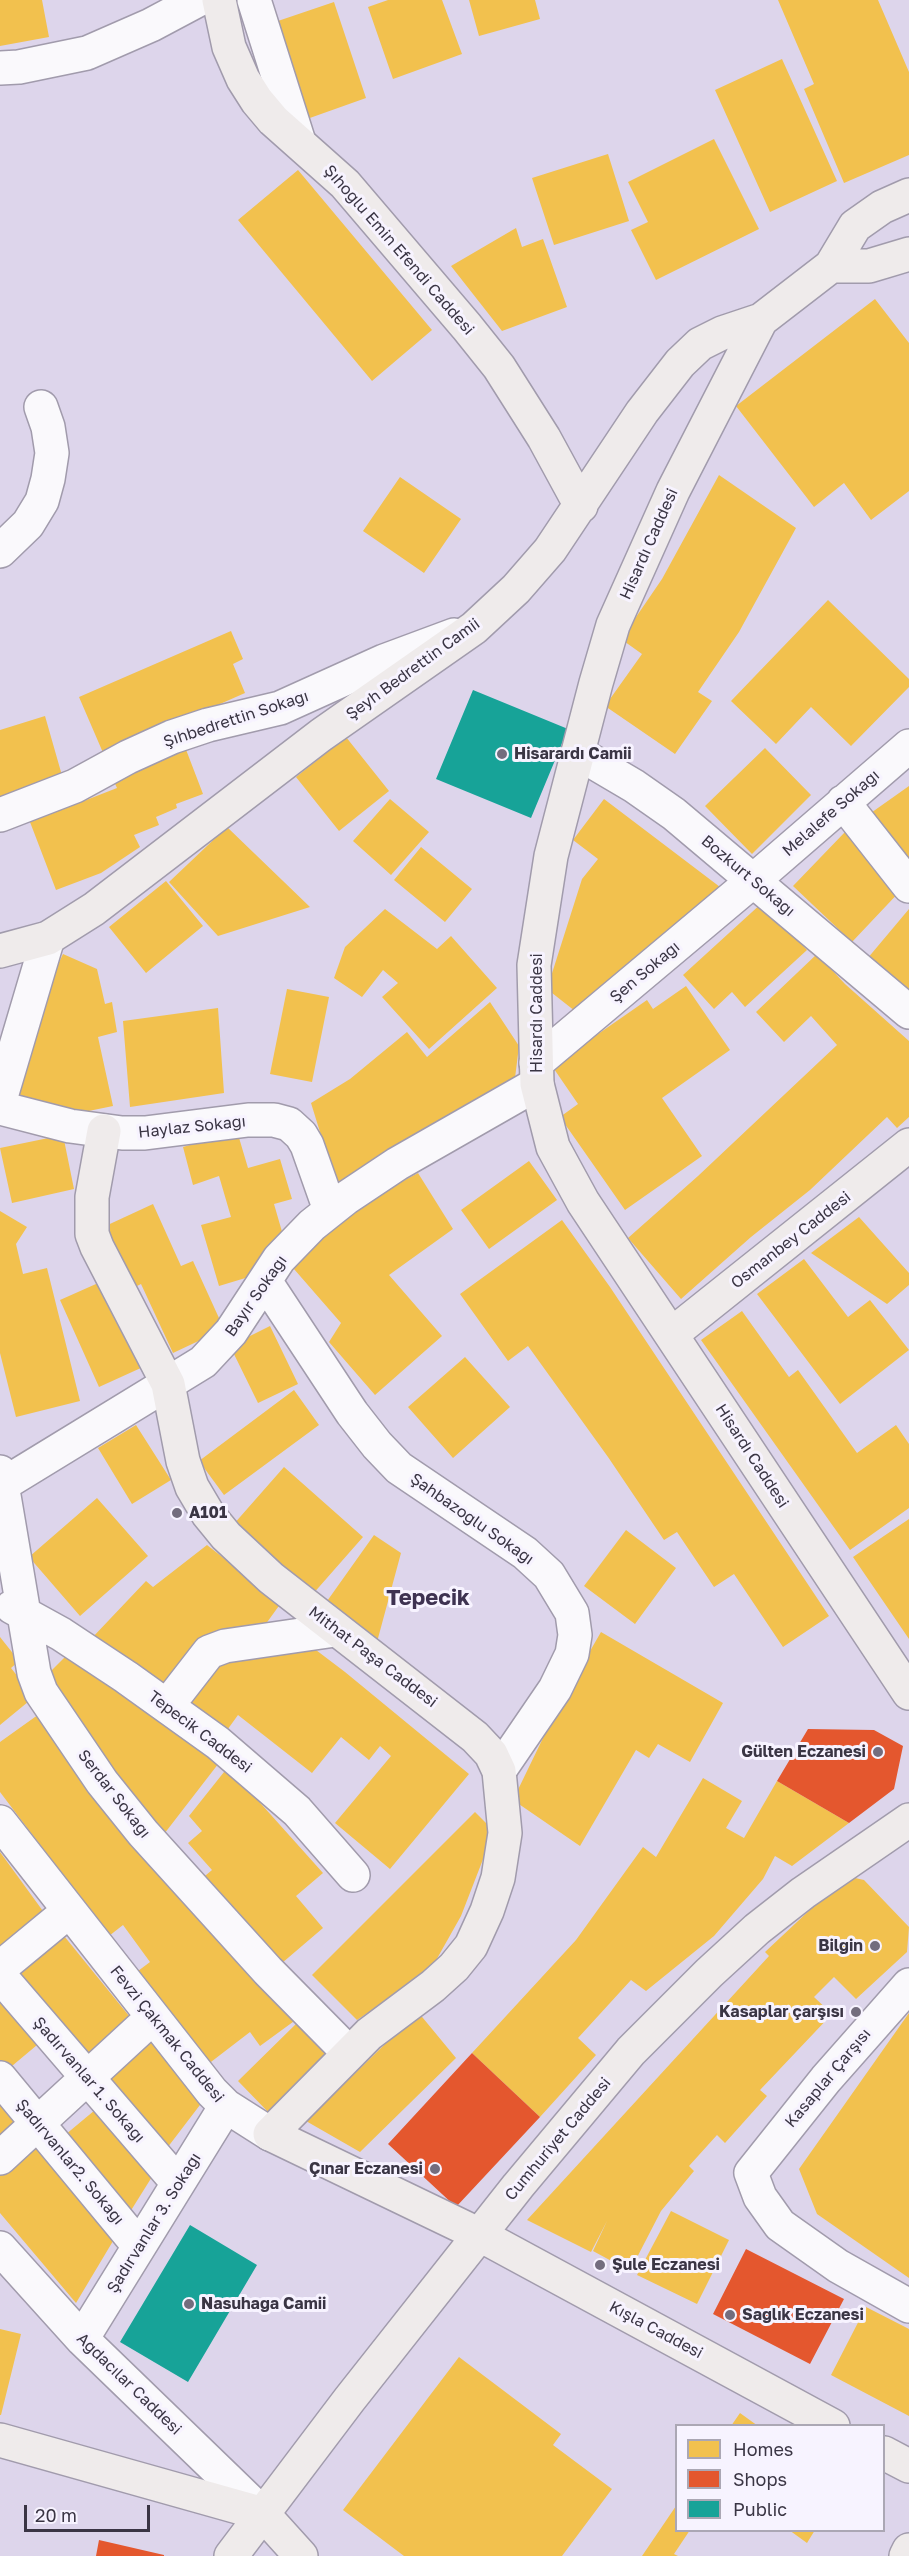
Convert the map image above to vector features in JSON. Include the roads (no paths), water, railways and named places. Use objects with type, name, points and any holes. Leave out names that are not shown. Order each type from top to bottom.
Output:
[{"type":"street","points":[[0,68],[30,65],[87,53],[152,25],[198,0]]},
{"type":"street","name":"Şıhoğlu Emin Efendi Caddesi","points":[[219,0],[229,47],[243,79],[273,120],[345,184],[433,285],[499,367],[544,438],[581,506]]},
{"type":"street","points":[[257,1],[299,142]]},
{"type":"street","name":"Hisardı Caddesi","points":[[909,195],[882,207],[855,226],[831,266],[761,320],[673,492],[613,625],[551,856],[534,965],[536,1074],[553,1147],[567,1175],[909,1694]]},
{"type":"street","points":[[831,266],[869,266],[909,254]]},
{"type":"street","name":"Şeyh Bedrettin Camii","points":[[0,951],[48,938],[94,909],[321,735],[474,627],[516,589],[543,558],[581,506],[642,412],[680,363],[700,344],[722,333],[761,320]]},
{"type":"street","points":[[0,551],[28,524],[42,501],[52,453],[48,427],[41,407]]},
{"type":"street","name":"Şıhbedrettin Sokağı","points":[[0,815],[75,786],[128,757],[172,737],[208,725],[280,708],[384,661],[474,627]]},
{"type":"street","name":"Melalefe Sokağı","points":[[754,880],[909,746]]},
{"type":"street","name":"Bozkurt Sokağı","points":[[578,753],[634,786],[674,814],[909,1012]]},
{"type":"street","points":[[843,802],[909,886]]},
{"type":"street","name":"Şen Sokağı","points":[[536,1074],[754,880]]},
{"type":"street","points":[[0,1100],[48,938]]},
{"type":"street","name":"Bayır Sokağı","points":[[1,1478],[168,1384],[202,1362],[217,1349],[279,1259],[312,1225],[397,1164],[536,1074]]},
{"type":"street","name":"Haylaz Sokağı","points":[[0,1108],[70,1126],[105,1131],[145,1133],[248,1120],[274,1120],[289,1124],[301,1135],[307,1145],[330,1210]]},
{"type":"street","name":"Mithat Paşa Caddesi","points":[[105,1131],[92,1197],[92,1234],[168,1384],[183,1461],[192,1487],[208,1514],[226,1536],[271,1578],[475,1737],[491,1754],[499,1771],[505,1833],[498,1878],[487,1911],[471,1946],[454,1967],[433,1986],[388,2018],[349,2053],[270,2134]]},
{"type":"street","name":"Osmanbey Caddesi","points":[[672,1334],[909,1145]]},
{"type":"street","name":"Şahbazoğlu Sokağı","points":[[265,1281],[352,1413],[377,1445],[399,1468],[525,1553],[549,1575],[573,1613],[575,1635],[572,1654],[537,1718],[499,1771]]},
{"type":"street","name":"Serdar Sokağı","points":[[1,1478],[13,1607],[41,1692],[102,1782],[143,1833],[268,1971],[349,2053]]},
{"type":"street","name":"Tepecik Caddesi","points":[[13,1607],[61,1634],[218,1743],[297,1811],[353,1875]]},
{"type":"street","points":[[167,1706],[209,1652],[225,1646],[335,1630]]},
{"type":"street","name":"Cumhuriyet Caddesi","points":[[231,2556],[349,2400],[480,2235],[631,2051],[757,1929],[802,1893],[909,1820]]},
{"type":"street","name":"Fevzi Çakmak Caddesi","points":[[0,1822],[152,2018],[226,2106],[270,2134],[480,2235]]},
{"type":"street","points":[[0,1968],[69,1911]]},
{"type":"street","name":"Şadırvanlar 1. Sokağı","points":[[0,1976],[178,2183]]},
{"type":"street","name":"Kasaplar Çarşısı","points":[[909,1985],[826,2079],[751,2174],[760,2197],[780,2225],[838,2266],[909,2306]]},
{"type":"street","points":[[0,2158],[152,2018]]},
{"type":"street","name":"Şadırvanlar2. Sokağı","points":[[0,2078],[139,2246]]},
{"type":"street","name":"Şadırvanlar 3. Sokağı","points":[[82,2339],[226,2106]]},
{"type":"street","name":"Kışla Caddesi","points":[[480,2235],[829,2424]]},
{"type":"street","name":"Ağdacılar Caddesi","points":[[0,2248],[82,2339],[263,2514]]},
{"type":"street","points":[[0,2440],[263,2514],[302,2556]]},
{"type":"street","points":[[885,2454],[909,2466]]},
{"type":"street","points":[[906,2556],[909,2550]]},
{"type":"place","name":"Hisarardı Camii","points":[[502,754]]},
{"type":"place","name":"A101","points":[[177,1513]]},
{"type":"place","name":"Gülten Eczanesi","points":[[878,1752]]},
{"type":"place","name":"Bilgin","points":[[875,1946]]},
{"type":"place","name":"Kasaplar çarşısı","points":[[856,2012]]},
{"type":"place","name":"Çınar Eczanesi","points":[[435,2169]]},
{"type":"place","name":"Şule Eczanesi","points":[[600,2265]]},
{"type":"place","name":"Nasuhağa Camii","points":[[189,2304]]},
{"type":"place","name":"Sağlık Eczanesi","points":[[730,2315]]},
{"type":"district","name":"Tepecik","points":[[428,1598]]}]
